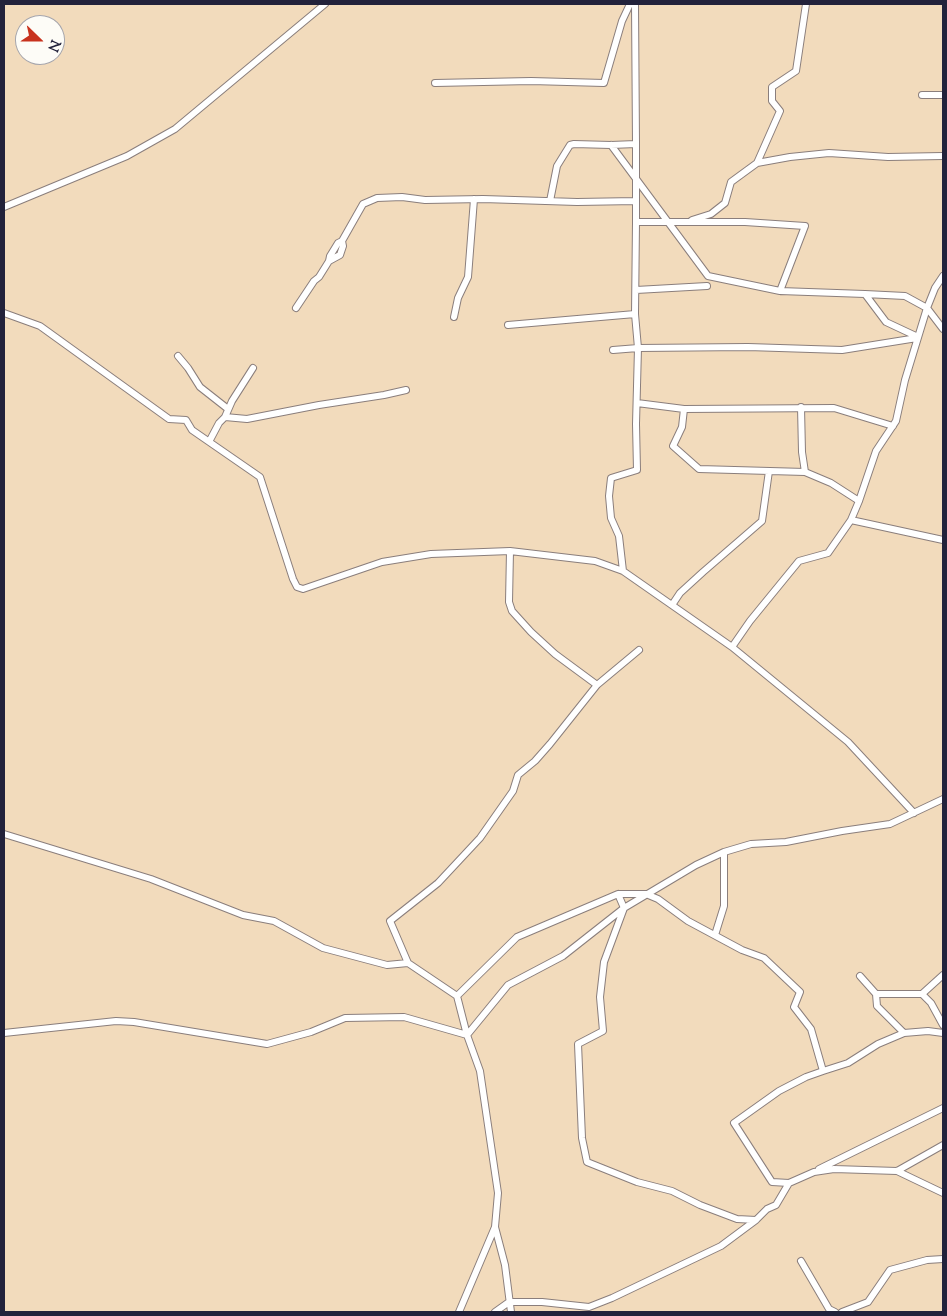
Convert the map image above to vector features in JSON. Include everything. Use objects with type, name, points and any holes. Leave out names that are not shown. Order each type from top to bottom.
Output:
[{"type":"street","points":[[4,207],[127,156],[175,129],[325,4]]},
{"type":"street","points":[[435,83],[531,81],[604,83],[622,21],[630,4]]},
{"type":"street","points":[[624,571],[619,536],[611,518],[610,496],[611,478],[638,470],[638,348],[635,314],[635,4]]},
{"type":"street","points":[[757,163],[780,111],[772,101],[772,88],[796,71],[806,4]]},
{"type":"street","points":[[922,95],[943,96]]},
{"type":"street","points":[[550,201],[557,166],[570,145],[636,144]]},
{"type":"street","points":[[612,145],[708,276],[780,291],[905,296],[927,308],[943,329]]},
{"type":"street","points":[[686,222],[711,214],[725,203],[731,182],[757,163],[790,156],[829,153],[888,157],[943,156]]},
{"type":"street","points":[[296,308],[329,261],[338,243],[342,241],[363,204],[377,198],[636,201]]},
{"type":"street","points":[[454,317],[458,298],[468,277],[474,199]]},
{"type":"street","points":[[636,222],[745,222],[805,226],[780,291]]},
{"type":"street","points":[[732,647],[750,621],[799,561],[828,553],[851,520],[876,452],[893,426],[927,308],[935,288],[943,276]]},
{"type":"street","points":[[636,290],[707,286]]},
{"type":"street","points":[[865,294],[886,322],[918,337]]},
{"type":"street","points":[[4,313],[40,326],[169,419],[186,420],[192,430],[210,440],[260,477],[297,587],[303,589],[382,562],[431,554],[510,551],[595,561],[624,571],[732,647],[848,742],[914,813]]},
{"type":"street","points":[[508,325],[635,314]]},
{"type":"street","points":[[613,350],[748,347],[842,350],[918,337]]},
{"type":"street","points":[[178,356],[200,387],[228,409]]},
{"type":"street","points":[[210,440],[253,368]]},
{"type":"street","points":[[225,417],[246,419],[406,390]]},
{"type":"street","points":[[637,403],[684,409],[800,407],[844,410],[893,426]]},
{"type":"street","points":[[800,407],[805,472]]},
{"type":"street","points":[[684,409],[682,427],[673,446],[699,469],[805,472],[831,482],[859,501]]},
{"type":"street","points":[[672,605],[680,593],[762,521],[769,471]]},
{"type":"street","points":[[851,520],[943,540]]},
{"type":"street","points":[[510,551],[509,602],[512,611],[555,654],[597,685]]},
{"type":"street","points":[[459,1312],[495,1228],[498,1193],[480,1071],[467,1035],[457,996],[408,963],[390,921],[438,883],[480,838],[513,791],[518,775],[550,744],[597,685],[639,650]]},
{"type":"street","points":[[467,1035],[508,985],[563,956],[624,908],[696,865],[724,852],[751,844],[786,842],[890,824],[943,799]]},
{"type":"street","points":[[4,834],[150,879],[243,915],[274,921],[323,948],[387,965],[408,963]]},
{"type":"street","points":[[715,935],[724,906],[724,852]]},
{"type":"street","points":[[457,996],[516,937],[618,894],[646,894],[658,899],[688,921],[742,950],[764,958],[800,992],[794,1007],[811,1029],[823,1071]]},
{"type":"street","points":[[618,894],[624,908],[604,962],[600,997],[603,1031],[578,1044],[582,1138],[587,1162],[637,1182],[672,1191],[700,1205],[737,1219],[756,1220]]},
{"type":"street","points":[[876,994],[922,994],[943,975]]},
{"type":"street","points":[[860,976],[876,994],[877,1006],[904,1033]]},
{"type":"street","points":[[922,994],[931,1003],[943,1025]]},
{"type":"street","points":[[4,1033],[116,1021],[134,1022],[267,1044],[311,1032],[345,1018],[404,1017],[467,1035]]},
{"type":"street","points":[[943,1032],[904,1033],[878,1044],[848,1063],[806,1077],[779,1091],[734,1123],[772,1182],[789,1183],[943,1108]]},
{"type":"street","points":[[897,1171],[943,1145]]},
{"type":"street","points":[[814,1172],[834,1170],[897,1171],[942,1192]]},
{"type":"street","points":[[494,1312],[509,1302],[542,1302],[589,1307],[618,1295],[721,1246],[756,1220],[767,1209],[776,1205],[789,1183]]},
{"type":"street","points":[[495,1228],[505,1265],[511,1312]]},
{"type":"street","points":[[842,1312],[868,1302],[890,1270],[927,1260],[943,1259]]},
{"type":"street","points":[[801,1262],[829,1309],[836,1312]]}]
